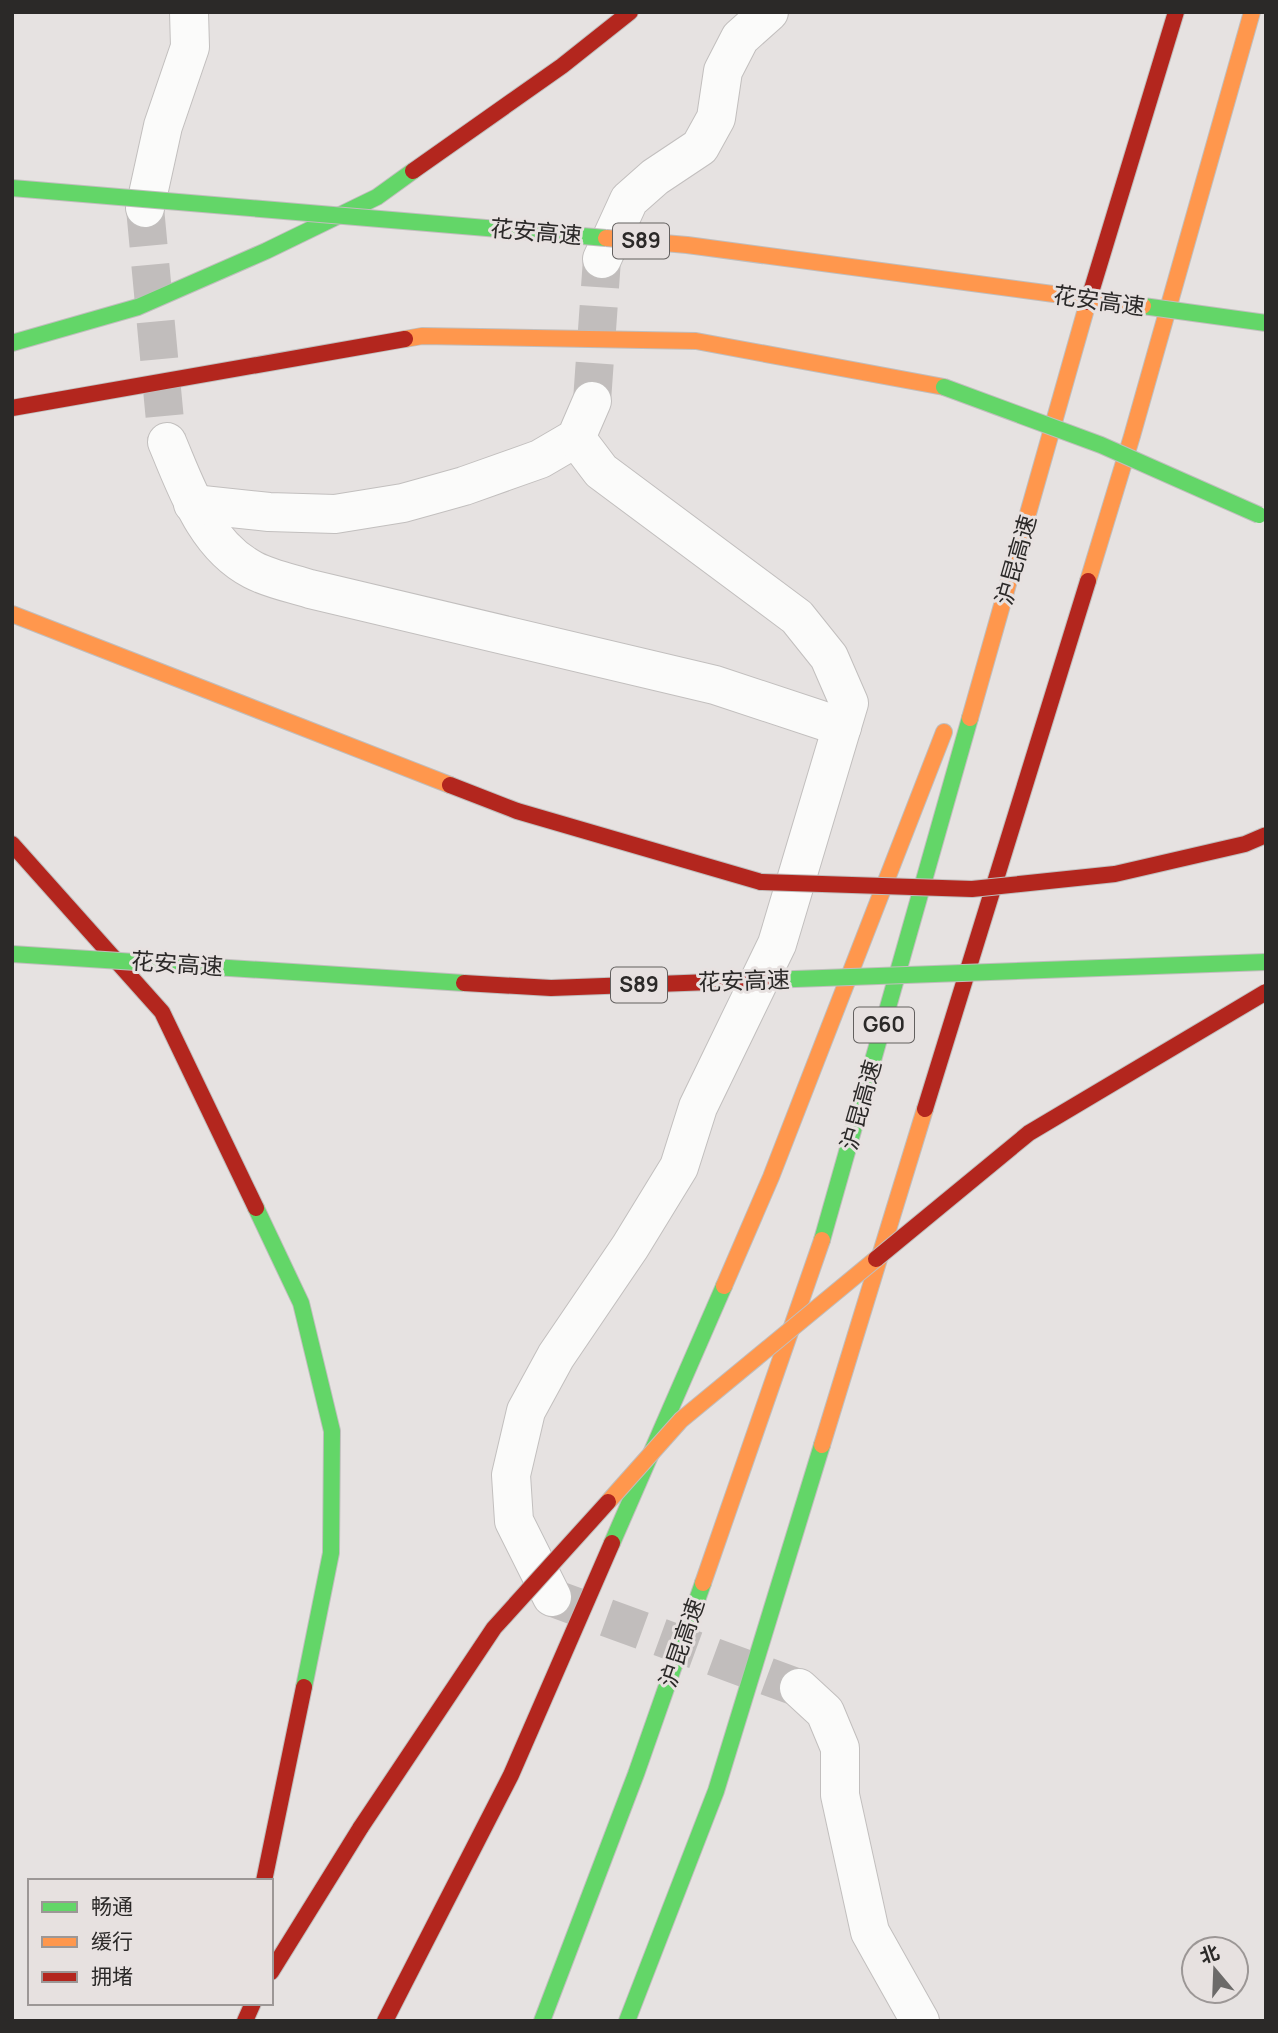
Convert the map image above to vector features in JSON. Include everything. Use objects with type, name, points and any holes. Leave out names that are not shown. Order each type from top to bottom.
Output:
[{"type":"highway","points":[[12,343],[138,307],[377,197],[562,66],[630,12]]},
{"type":"highway","name":"沪昆高速","points":[[542,2021],[636,1774],[824,1234],[1028,518],[1176,12]]},
{"type":"highway","name":"G60","points":[[627,2021],[716,1791],[1128,450],[1252,12]]},
{"type":"highway","name":"花安高速","points":[[12,188],[687,245],[1266,323]]},
{"type":"highway","points":[[12,408],[422,335],[696,341],[944,387],[1101,445],[1262,517]]},
{"type":"highway","points":[[962,686],[1028,518]]},
{"type":"highway","points":[[12,614],[517,811],[761,882],[972,889],[1115,874],[1245,844],[1266,835]]},
{"type":"highway","points":[[385,2021],[511,1775],[771,1177],[952,712]]},
{"type":"highway","points":[[12,844],[162,1012],[301,1303],[304,1315],[332,1431],[331,1553],[264,1879]]},
{"type":"highway","name":"花安高速","points":[[12,954],[551,988],[1266,962]]},
{"type":"highway","points":[[273,1969],[360,1827],[495,1628],[681,1420],[1029,1133],[1266,992]]},
{"type":"highway","points":[[245,2021],[252,2005]]},
{"type":"street","points":[[145,208],[163,126],[190,47],[189,12]]},
{"type":"street","points":[[602,259],[629,200],[654,177],[700,147],[716,118],[723,71],[740,38],[769,12]]},
{"type":"street","points":[[193,504],[269,512],[335,514],[403,503],[464,486],[540,459],[576,438],[592,401]]},
{"type":"street","points":[[552,1597],[514,1521],[511,1475],[526,1411],[556,1356],[630,1247],[678,1167],[698,1107],[777,944],[849,703],[829,657],[797,617],[601,471],[576,438]]},
{"type":"street","points":[[167,442],[193,504],[215,538],[252,570],[310,589],[715,685],[842,727]]},
{"type":"street","points":[[799,1688],[825,1712],[840,1748],[840,1794],[870,1932],[920,2021]]},
{"type":"tunnel","points":[[145,208],[167,442]]},
{"type":"tunnel","points":[[592,401],[602,259]]},
{"type":"tunnel","points":[[553,1598],[799,1688]]},
{"type":"traffic: fast","points":[[12,343],[138,307],[266,251],[377,197],[413,171]]},
{"type":"traffic: fast","points":[[12,188],[606,238]]},
{"type":"traffic: fast","points":[[1143,306],[1266,323]]},
{"type":"traffic: fast","points":[[944,387],[1101,445],[1259,515]]},
{"type":"traffic: fast","points":[[822,1240],[970,718]]},
{"type":"traffic: fast","points":[[12,954],[464,983]]},
{"type":"traffic: fast","points":[[767,980],[1266,962]]},
{"type":"traffic: fast","points":[[256,1208],[301,1303],[332,1431],[331,1553],[304,1687]]},
{"type":"traffic: fast","points":[[612,1543],[724,1286]]},
{"type":"traffic: fast","points":[[627,2021],[716,1791],[822,1445]]},
{"type":"traffic: fast","points":[[542,2021],[636,1774],[703,1583]]},
{"type":"traffic: slow","points":[[1088,581],[1132,436],[1252,12]]},
{"type":"traffic: slow","points":[[606,238],[687,245],[1143,306]]},
{"type":"traffic: slow","points":[[970,718],[1088,302]]},
{"type":"traffic: slow","points":[[405,339],[422,336],[696,341],[944,387]]},
{"type":"traffic: slow","points":[[12,614],[450,785]]},
{"type":"traffic: slow","points":[[724,1286],[771,1177],[944,732]]},
{"type":"traffic: slow","points":[[822,1445],[925,1109]]},
{"type":"traffic: slow","points":[[703,1583],[822,1240]]},
{"type":"traffic: slow","points":[[608,1502],[681,1420],[876,1259]]},
{"type":"traffic: jam","points":[[413,171],[562,66],[630,12]]},
{"type":"traffic: jam","points":[[1088,302],[1176,12]]},
{"type":"traffic: jam","points":[[12,408],[405,339]]},
{"type":"traffic: jam","points":[[925,1109],[1088,581]]},
{"type":"traffic: jam","points":[[450,785],[517,811],[761,882]]},
{"type":"traffic: jam","points":[[761,882],[972,889],[1115,874],[1245,844],[1266,835]]},
{"type":"traffic: jam","points":[[12,844],[162,1012],[256,1208]]},
{"type":"traffic: jam","points":[[464,983],[551,988],[767,980]]},
{"type":"traffic: jam","points":[[876,1259],[1029,1133],[1266,992]]},
{"type":"traffic: jam","points":[[361,1827],[494,1628],[608,1502]]},
{"type":"traffic: jam","points":[[385,2021],[511,1775],[612,1543]]},
{"type":"traffic: jam","points":[[264,1879],[304,1687]]},
{"type":"traffic: jam","points":[[273,1969],[361,1827]]},
{"type":"traffic: jam","points":[[245,2021],[252,2005]]}]
